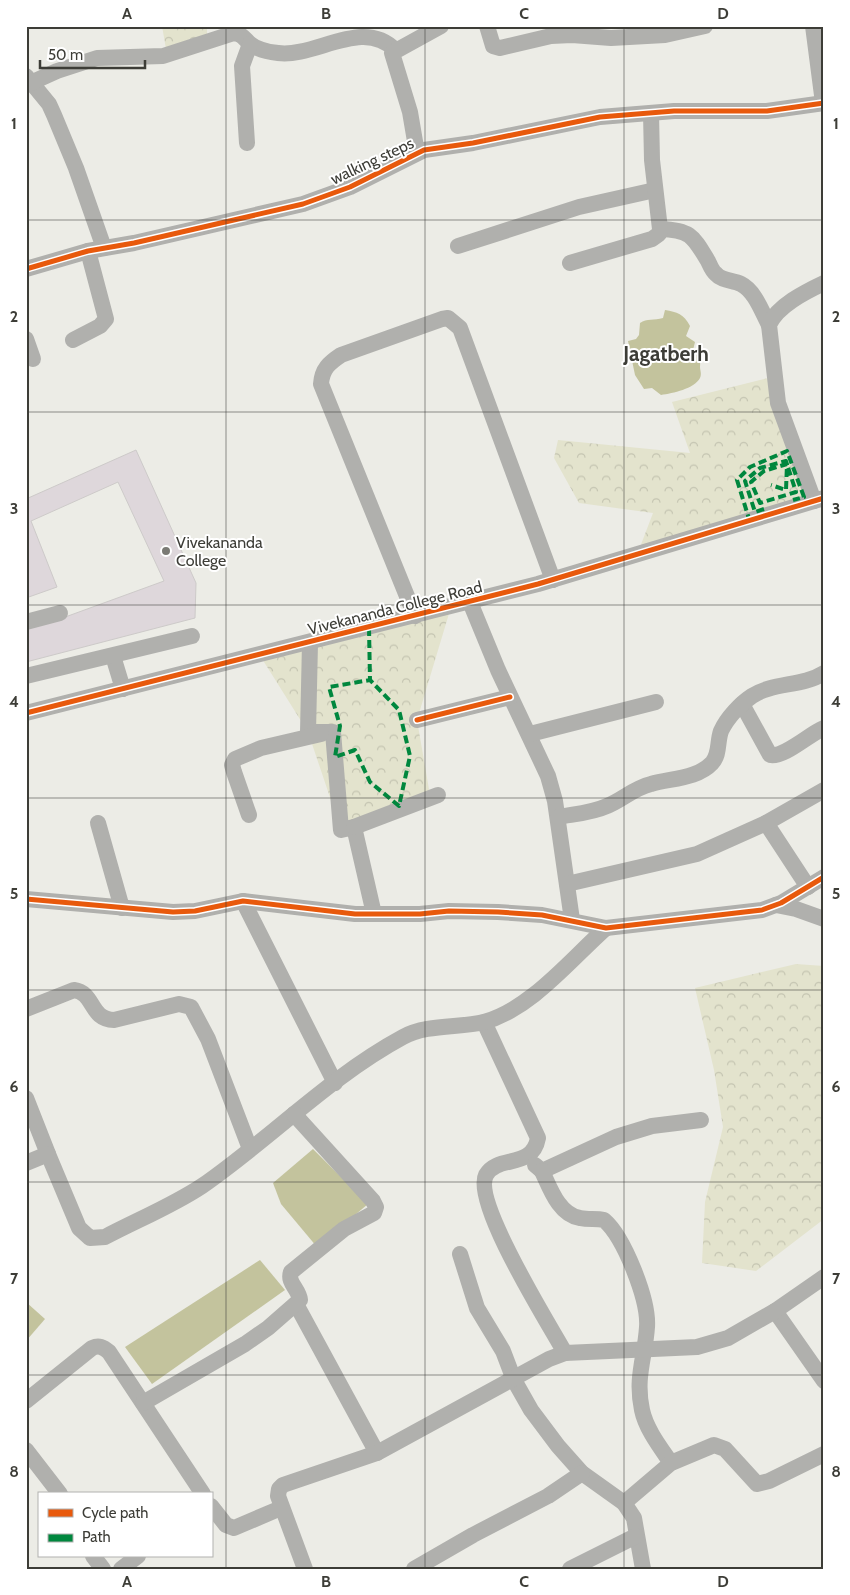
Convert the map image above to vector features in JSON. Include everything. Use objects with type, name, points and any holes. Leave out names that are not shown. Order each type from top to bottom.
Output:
[{"type":"street","points":[[417,153],[407,98],[392,57],[394,50],[441,26]]},
{"type":"street","points":[[487,26],[495,48],[551,36],[572,35],[611,38],[665,35],[705,26]]},
{"type":"street","points":[[812,26],[824,103]]},
{"type":"street","points":[[73,340],[100,326],[106,319],[96,249],[76,168],[52,109],[28,81],[98,58],[163,56],[234,32],[240,33],[250,44],[279,54],[314,49],[344,39],[369,38],[384,42],[394,50]]},
{"type":"street","points":[[246,143],[241,79],[242,66],[250,44]]},
{"type":"street","name":"walking steps","points":[[26,269],[96,249],[134,243],[303,204],[350,187],[417,153],[600,117],[650,113],[767,111],[824,103]]},
{"type":"street","points":[[570,263],[652,239],[659,234],[650,113]]},
{"type":"street","points":[[458,246],[579,207],[656,190]]},
{"type":"street","points":[[660,229],[680,229],[688,234],[697,242],[715,274],[721,278],[742,284],[748,289],[769,326],[778,403],[819,500]]},
{"type":"street","points":[[769,326],[773,317],[780,310],[824,283]]},
{"type":"street","points":[[415,616],[321,384],[322,373],[329,363],[341,355],[442,319],[448,318],[460,328],[553,580]]},
{"type":"street","points":[[26,339],[33,359]]},
{"type":"street","name":"Vivekananda College Road","points":[[26,713],[193,670],[310,643],[553,580],[819,500]]},
{"type":"street","points":[[470,602],[510,697],[530,734],[548,776],[558,817],[572,920]]},
{"type":"street","points":[[26,622],[60,612]]},
{"type":"street","points":[[26,676],[192,636]]},
{"type":"street","points":[[310,643],[308,732],[333,732]]},
{"type":"street","points":[[113,656],[123,689]]},
{"type":"street","points":[[558,817],[604,808],[637,789],[680,778],[710,765],[716,758],[722,730],[742,704],[754,695],[771,688],[798,684],[824,673]]},
{"type":"street","points":[[417,720],[510,697]]},
{"type":"street","points":[[530,734],[656,702]]},
{"type":"street","points":[[742,704],[770,755],[775,756],[784,753],[802,739],[824,728]]},
{"type":"street","points":[[249,815],[232,765],[235,759],[261,748],[333,732]]},
{"type":"street","points":[[333,732],[341,830],[354,827],[438,795]]},
{"type":"street","points":[[567,884],[697,854],[719,846],[766,823],[824,790]]},
{"type":"street","points":[[98,823],[122,908]]},
{"type":"street","points":[[766,823],[808,887]]},
{"type":"street","points":[[354,827],[374,914]]},
{"type":"street","points":[[26,899],[180,912],[243,901],[332,912],[374,914],[481,911],[572,920],[606,928],[762,910],[776,905],[824,877]]},
{"type":"street","points":[[243,901],[335,1083]]},
{"type":"street","points":[[776,905],[796,909],[824,919]]},
{"type":"street","points":[[26,1098],[79,1228],[90,1238],[105,1237],[200,1187],[335,1083],[405,1036],[443,1027],[484,1022],[512,1012],[606,928]]},
{"type":"street","points":[[26,1009],[74,990],[86,995],[98,1015],[105,1020],[114,1020],[180,1004],[192,1007],[208,1039],[250,1149]]},
{"type":"street","points":[[484,1022],[538,1138],[536,1146],[528,1155],[494,1167],[487,1174],[484,1181],[484,1195],[493,1220],[565,1353]]},
{"type":"street","points":[[143,1403],[245,1344],[296,1304],[300,1295],[291,1282],[291,1272],[344,1230],[374,1213],[376,1207],[374,1201],[294,1114]]},
{"type":"street","points":[[542,1171],[616,1137],[652,1126],[701,1120]]},
{"type":"street","points":[[26,1163],[48,1154]]},
{"type":"street","points":[[528,1155],[536,1167],[542,1171],[551,1191],[567,1212],[580,1218],[604,1220],[619,1237],[646,1310],[647,1327],[638,1378],[642,1412],[652,1435],[671,1464]]},
{"type":"street","points":[[460,1254],[477,1308],[503,1351],[514,1380],[547,1431],[582,1473],[624,1503],[634,1518],[643,1569]]},
{"type":"street","points":[[305,1569],[290,1524],[280,1508],[278,1489],[283,1485],[376,1453],[514,1380],[549,1359],[565,1353],[697,1347],[728,1338],[775,1310],[824,1277]]},
{"type":"street","points":[[296,1304],[376,1453]]},
{"type":"street","points":[[775,1310],[824,1380]]},
{"type":"street","points":[[26,1401],[77,1359],[98,1346],[109,1352],[202,1492]]},
{"type":"street","points":[[624,1503],[671,1464],[714,1446],[725,1449],[752,1481],[757,1484],[764,1484],[824,1454]]},
{"type":"street","points":[[26,1450],[58,1492]]},
{"type":"street","points":[[414,1569],[473,1535],[548,1496],[582,1473]]},
{"type":"street","points":[[212,1507],[226,1525],[234,1528],[280,1508]]},
{"type":"street","points":[[570,1569],[636,1536]]},
{"type":"street","points":[[95,1558],[103,1569]]},
{"type":"street","points":[[121,1569],[135,1558]]},
{"type":"green space","points":[[162,26],[207,26],[207,37],[166,49]]},
{"type":"green space","points":[[772,377],[810,499],[637,555],[653,513],[579,503],[554,458],[558,440],[690,453],[672,402]]},
{"type":"green space","points":[[451,607],[417,720],[430,795],[341,830],[308,732],[259,654]]},
{"type":"green space","points":[[796,964],[824,966],[824,1219],[756,1271],[702,1263],[705,1202],[723,1127],[714,1070],[695,988]]},
{"type":"shaded area","points":[[665,310],[680,314],[690,326],[686,336],[695,342],[693,350],[700,360],[701,375],[697,382],[688,388],[661,395],[652,388],[644,389],[635,375],[628,341],[636,339],[639,335],[640,323],[663,318]]},
{"type":"shaded area","points":[[313,1149],[368,1204],[317,1247],[281,1204],[273,1183]]},
{"type":"shaded area","points":[[260,1260],[285,1290],[152,1384],[125,1347]]},
{"type":"shaded area","points":[[26,1302],[45,1319],[26,1341]]},
{"type":"building","name":"Vivekananda College","points":[[136,450],[196,583],[195,618],[26,662],[26,627],[68,616],[164,581],[118,482],[31,521],[57,587],[26,598],[26,499]]},
{"type":"marked path","points":[[750,522],[737,480],[750,467],[787,451],[804,497],[793,500]]},
{"type":"marked path","points":[[764,509],[755,512],[745,481],[760,468],[786,461],[796,492],[760,503],[751,482],[764,471],[787,464],[786,490],[771,485]]},
{"type":"marked path","points":[[369,628],[370,680],[399,710],[410,756],[399,806],[370,782],[355,750],[335,757],[340,726],[329,687],[370,680]]},
{"type":"cycle path","points":[[26,269],[88,251],[134,243],[303,204],[350,187],[424,150],[473,143],[600,117],[674,111],[767,111],[824,103]]},
{"type":"cycle path","points":[[26,713],[538,584],[824,498]]},
{"type":"cycle path","points":[[417,720],[510,697]]},
{"type":"cycle path","points":[[26,899],[173,912],[195,911],[243,901],[355,914],[420,914],[449,911],[498,912],[542,915],[606,928],[762,910],[781,903],[824,877]]},
{"type":"place","name":"Vivekananda College","points":[[166,551]]},
{"type":"district","name":"Jagatberh","points":[[666,353]]}]
